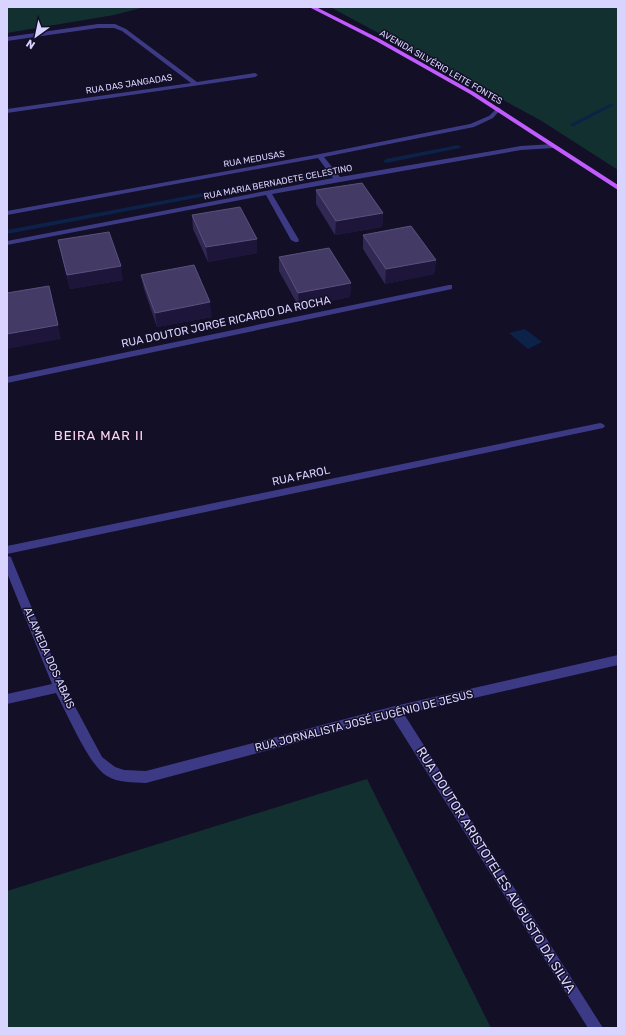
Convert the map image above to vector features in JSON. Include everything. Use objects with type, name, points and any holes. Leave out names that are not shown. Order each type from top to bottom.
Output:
[{"type":"main road","name":"AVENIDA SILVÉRIO LEITE FONTES","points":[[312,7],[378,40],[472,93],[618,188]]},
{"type":"street","points":[[7,39],[98,26],[115,26],[124,30],[195,83]]},
{"type":"street","name":"RUA DAS JANGADAS","points":[[7,111],[195,83],[255,76]]},
{"type":"street","name":"RUA MEDUSAS","points":[[7,213],[320,156],[472,126],[491,117],[498,110]]},
{"type":"street","name":"RUA MARIA BERNADETE CELESTINO","points":[[7,243],[338,179],[521,148],[553,146]]},
{"type":"street","points":[[320,156],[338,179]]},
{"type":"street","points":[[268,193],[295,240]]},
{"type":"street","name":"RUA DOUTOR JORGE RICARDO DA ROCHA","points":[[7,380],[449,286]]},
{"type":"street","name":"RUA FAROL","points":[[7,550],[600,426]]},
{"type":"street","name":"ALAMEDA DOS ABAIS","points":[[7,560],[59,687],[98,761],[111,772]]},
{"type":"street","name":"RUA JORNALISTA JOSÉ EUGÊNIO DE JESUS","points":[[111,772],[124,776],[146,777],[395,711],[618,660]]},
{"type":"street","points":[[7,699],[59,687]]},
{"type":"street","name":"RUA DOUTOR ARISTOTELES AUGUSTO DA SILVA","points":[[395,711],[596,1028]]},
{"type":"green space","points":[[7,7],[145,7],[114,15],[7,33]]},
{"type":"green space","points":[[330,7],[618,7],[618,170],[540,120]]},
{"type":"green space","points":[[367,779],[491,1028],[7,1028],[7,891]]},
{"type":"water","points":[[525,329],[542,342],[528,349],[509,333]]},
{"type":"building","points":[[362,183],[383,213],[336,221],[316,190]]},
{"type":"building","points":[[240,207],[257,239],[206,247],[192,215]]},
{"type":"building","points":[[411,226],[436,260],[386,269],[363,235]]},
{"type":"building","points":[[109,232],[121,266],[67,275],[58,240]]},
{"type":"building","points":[[329,248],[351,283],[298,293],[279,257]]},
{"type":"building","points":[[194,265],[210,302],[155,313],[141,275]]},
{"type":"building","points":[[49,286],[58,325],[7,334],[7,293]]},
{"type":"waterway","points":[[572,125],[612,105]]},
{"type":"waterway","points":[[386,161],[458,147]]},
{"type":"waterway","points":[[7,232],[314,174]]},
{"type":"district","name":"BEIRA MAR II","points":[[99,435]]}]
